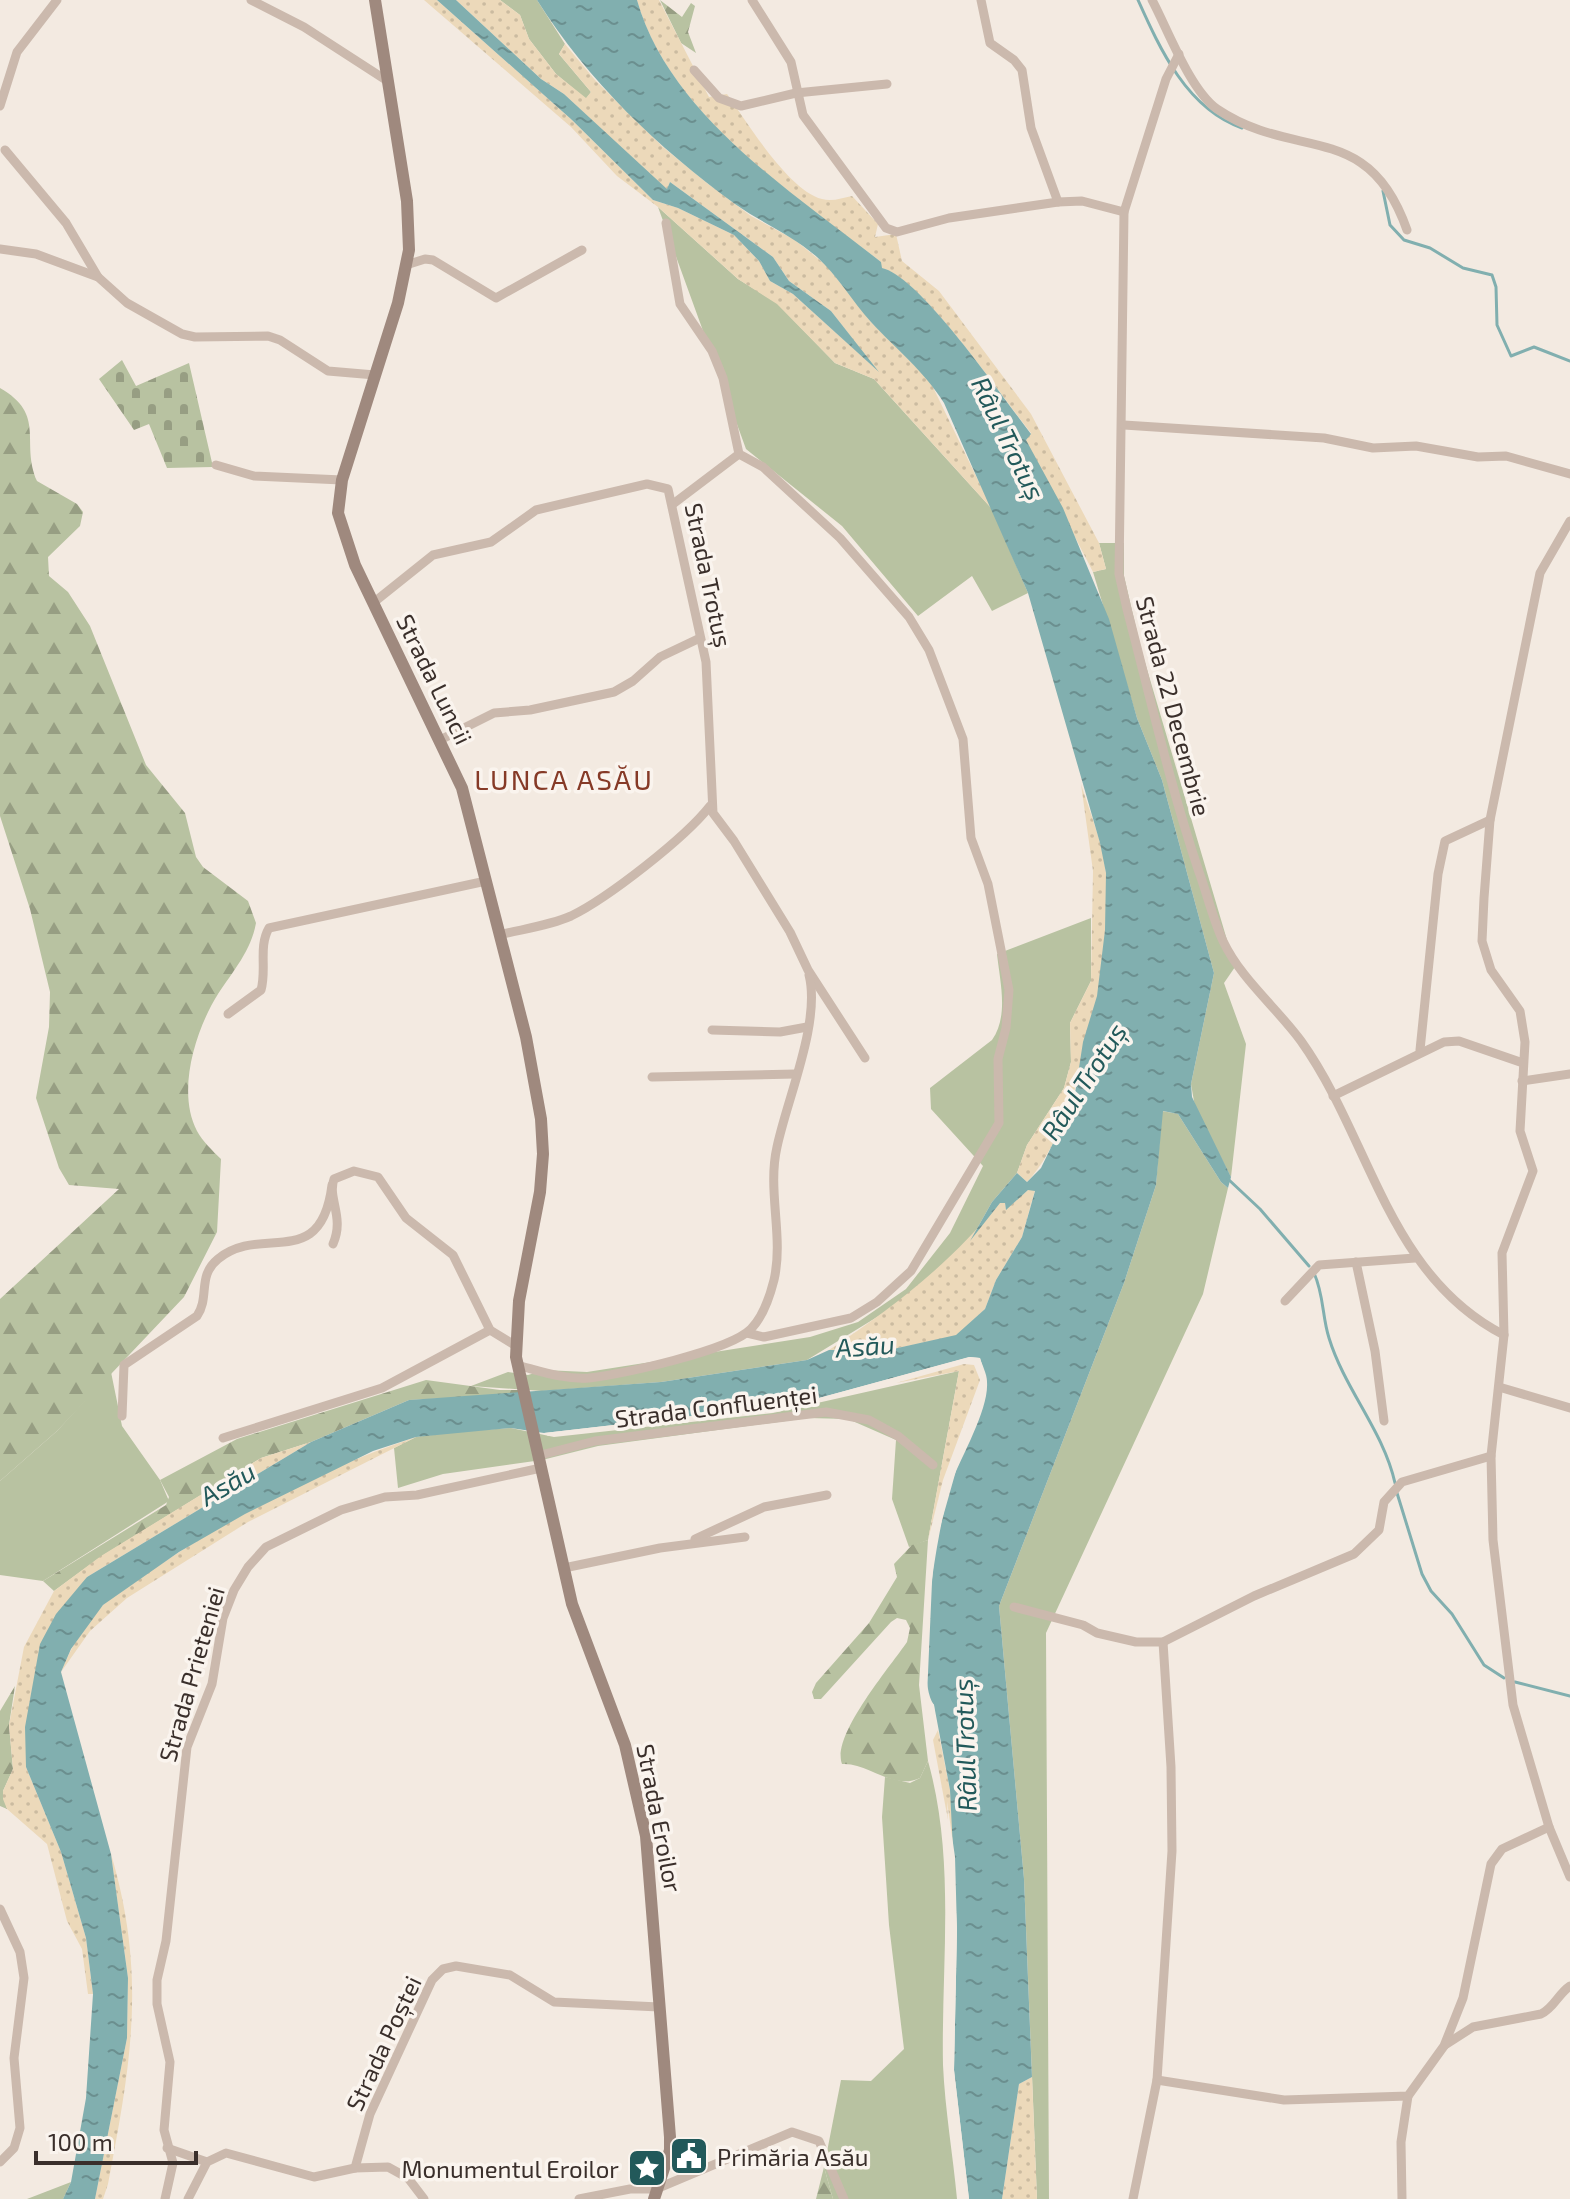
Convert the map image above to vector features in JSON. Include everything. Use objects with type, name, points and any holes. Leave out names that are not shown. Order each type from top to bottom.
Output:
[{"type":"main road","name":"Strada Luncii","points":[[375,0],[409,218],[406,265],[342,480],[339,523],[373,603],[462,788],[526,1037],[543,1145],[540,1192],[519,1301],[516,1346],[517,1365],[539,1462]]},
{"type":"main road","name":"Strada Eroilor","points":[[539,1462],[576,1618],[600,1673],[634,1779],[650,1864],[670,2150],[655,2194]]},
{"type":"street","points":[[0,106],[17,52],[57,0]]},
{"type":"street","points":[[251,0],[304,27],[389,82]]},
{"type":"street","points":[[752,0],[791,62],[803,115],[886,228],[897,232],[949,218],[1058,202],[1082,201],[1124,212]]},
{"type":"street","points":[[981,0],[990,43],[1014,60],[1022,70],[1031,128],[1058,202]]},
{"type":"street","points":[[1152,0],[1175,63],[1216,109],[1282,135],[1353,155],[1397,200],[1407,230]]},
{"type":"street","name":"Strada 22 Decembrie","points":[[1175,63],[1124,212],[1124,425],[1119,574],[1189,842],[1223,940],[1241,970],[1301,1041],[1333,1096],[1383,1203],[1415,1258],[1480,1322],[1504,1335]]},
{"type":"street","points":[[694,70],[719,98],[741,106],[796,93],[887,84]]},
{"type":"street","points":[[5,150],[66,223],[98,277],[127,303],[182,334],[195,337],[268,336],[280,340],[328,371],[375,375]]},
{"type":"street","points":[[666,223],[680,304],[712,351],[723,378],[739,454],[763,467],[840,538],[909,617],[929,650],[963,739],[971,838],[988,884],[1009,990],[1006,1028],[998,1059],[999,1123],[911,1271],[877,1302],[851,1318],[764,1337],[747,1333]]},
{"type":"street","points":[[0,249],[36,254],[98,277]]},
{"type":"street","points":[[406,265],[425,259],[433,260],[496,298],[582,250]]},
{"type":"street","points":[[1124,425],[1324,438],[1373,448],[1416,446],[1478,457],[1506,456],[1570,474]]},
{"type":"street","points":[[673,504],[739,454]]},
{"type":"street","points":[[216,465],[254,476],[342,480]]},
{"type":"street","name":"Strada Trotuș","points":[[373,603],[433,555],[491,542],[536,510],[654,483],[668,489],[706,662],[713,778],[710,806]]},
{"type":"street","points":[[1570,521],[1540,573],[1490,820],[1482,941],[1491,970],[1520,1011],[1523,1063],[1520,1131],[1533,1171],[1502,1253],[1504,1335],[1491,1456],[1493,1540],[1513,1705],[1549,1827],[1570,1877]]},
{"type":"street","points":[[440,740],[494,713],[566,704],[614,692],[633,681],[660,657],[700,638]]},
{"type":"street","points":[[499,935],[560,920],[580,911],[623,882],[710,806],[790,932],[808,970],[865,1058]]},
{"type":"street","points":[[1420,1050],[1427,964],[1445,841],[1490,820]]},
{"type":"street","points":[[228,1014],[261,990],[266,972],[262,940],[269,928],[486,881]]},
{"type":"street","points":[[517,1365],[558,1376],[587,1378],[707,1350],[747,1333],[759,1318],[775,1278],[775,1160],[807,1027],[811,989],[808,970]]},
{"type":"street","points":[[712,1030],[780,1032],[807,1027]]},
{"type":"street","points":[[1333,1096],[1420,1050],[1459,1041],[1523,1063]]},
{"type":"street","points":[[652,1077],[795,1074]]},
{"type":"street","points":[[1522,1081],[1570,1074]]},
{"type":"street","points":[[122,1416],[124,1365],[197,1316],[203,1303],[205,1274],[210,1266],[238,1248],[286,1244],[307,1235],[324,1218],[332,1185],[338,1176],[354,1171],[370,1173],[384,1182],[406,1218],[453,1255],[490,1330],[516,1346]]},
{"type":"street","points":[[332,1185],[339,1223],[333,1244]]},
{"type":"street","points":[[1285,1301],[1319,1265],[1415,1258]]},
{"type":"street","points":[[1356,1262],[1375,1351],[1384,1421]]},
{"type":"street","points":[[223,1438],[382,1388],[490,1330]]},
{"type":"street","points":[[1499,1387],[1570,1408]]},
{"type":"street","name":"Strada Confluenței","points":[[539,1462],[595,1441],[826,1412],[869,1420],[898,1436],[933,1465]]},
{"type":"street","points":[[1014,1607],[1083,1625],[1097,1633],[1136,1642],[1163,1642],[1254,1596],[1354,1554],[1379,1530],[1384,1502],[1402,1482],[1491,1456]]},
{"type":"street","name":"Strada Prieteniei","points":[[165,2199],[173,2163],[164,2130],[170,2062],[157,2004],[157,1980],[166,1941],[187,1747],[214,1676],[223,1618],[234,1590],[248,1567],[266,1547],[341,1510],[385,1497],[417,1495],[539,1462]]},
{"type":"street","points":[[676,1546],[764,1507],[827,1495]]},
{"type":"street","points":[[564,1568],[676,1546],[745,1537]]},
{"type":"street","points":[[1133,2199],[1157,2080],[1172,1851],[1171,1767],[1163,1642]]},
{"type":"street","points":[[1402,2199],[1401,2142],[1408,2096],[1444,2046],[1463,1998],[1491,1864],[1502,1849],[1549,1827]]},
{"type":"street","points":[[0,1909],[20,1952],[24,1978],[14,2058],[20,2128],[14,2148],[0,2162]]},
{"type":"street","name":"Strada Poștei","points":[[355,2168],[377,2098],[432,1980],[443,1969],[456,1966],[510,1975],[554,2002],[659,2007]]},
{"type":"street","points":[[1444,2046],[1473,2027],[1550,2010],[1559,1994],[1570,1986]]},
{"type":"street","points":[[1157,2080],[1284,2100],[1408,2096]]},
{"type":"street","points":[[579,2199],[630,2189],[655,2194],[792,2132],[804,2133],[819,2141],[844,2199]]},
{"type":"street","points":[[167,2148],[207,2162],[231,2153],[314,2177],[355,2168],[395,2169],[424,2199]]},
{"type":"street","points":[[188,2199],[207,2162]]},
{"type":"green space","points":[[500,0],[537,0],[565,44],[559,54],[591,92],[586,99],[556,74],[529,39],[520,15]]},
{"type":"green space","points":[[660,0],[682,17],[691,3],[695,6],[688,32],[696,53],[681,43]]},
{"type":"green space","points":[[658,207],[738,279],[777,303],[835,363],[874,379],[992,509],[1028,593],[992,611],[972,576],[918,616],[842,526],[746,449]]},
{"type":"green space","points":[[122,360],[136,386],[189,363],[213,467],[167,468],[149,424],[134,430],[99,379]]},
{"type":"green space","points":[[0,388],[14,398],[28,419],[32,467],[37,481],[77,504],[83,512],[80,526],[48,557],[49,576],[68,592],[90,626],[146,765],[185,813],[196,857],[203,867],[248,901],[256,923],[246,952],[210,1008],[191,1061],[188,1098],[191,1115],[197,1131],[221,1159],[217,1232],[184,1297],[57,1431],[0,1481],[0,1299],[119,1189],[69,1185],[59,1168],[36,1098],[49,1027],[50,992],[30,909],[0,816]]},
{"type":"green space","points":[[1099,543],[1124,543],[1124,576],[1141,649],[1235,967],[1224,983],[1246,1044],[1231,1177],[1195,1107],[1191,1084],[1214,973],[1162,780],[1137,718],[1093,572],[1106,569]]},
{"type":"green space","points":[[1091,918],[1091,981],[1070,1023],[1071,1062],[1064,1088],[1027,1145],[1017,1173],[992,1202],[970,1241],[900,1303],[807,1360],[661,1382],[542,1391],[471,1386],[508,1372],[528,1375],[544,1370],[587,1372],[810,1337],[858,1322],[906,1289],[950,1233],[983,1166],[931,1109],[930,1088],[992,1040],[997,1031],[1002,998],[997,954]]},
{"type":"green space","points":[[1162,1111],[1178,1114],[1221,1182],[1228,1188],[1203,1294],[1046,1633],[1049,2199],[1037,2199],[1024,1879],[999,1606],[1124,1283],[1156,1185]]},
{"type":"green space","points":[[959,1371],[928,1540],[909,1547],[892,1499],[896,1440],[848,1419],[808,1418],[598,1446],[542,1460],[443,1474],[398,1488],[394,1448],[416,1437],[511,1428],[554,1437],[773,1413]]},
{"type":"green space","points":[[111,1372],[122,1426],[160,1480],[169,1501],[43,1581],[0,1575],[0,1481],[57,1431]]},
{"type":"green space","points":[[426,1380],[500,1390],[530,1390],[512,1395],[409,1400],[311,1442],[261,1458],[102,1556],[54,1591],[43,1581],[166,1505],[169,1497],[160,1480],[237,1439]]},
{"type":"green space","points":[[928,1540],[919,1685],[928,1761],[920,1778],[900,1781],[861,1767],[842,1764],[841,1752],[853,1720],[907,1642],[910,1628],[906,1620],[897,1618],[891,1622],[821,1699],[814,1699],[812,1692],[816,1683],[869,1623],[897,1577],[894,1564],[912,1545]]},
{"type":"green space","points":[[15,1686],[9,1725],[13,1769],[3,1791],[7,1809],[0,1806],[0,1711]]},
{"type":"green space","points":[[928,1761],[937,1799],[945,1874],[943,2065],[957,2199],[833,2199],[824,2167],[841,2080],[871,2081],[904,2049],[889,1925],[882,1817],[885,1777],[910,1783],[920,1778]]},
{"type":"green space","points":[[824,2167],[833,2199],[816,2199]]},
{"type":"green space","points":[[71,2182],[63,2199],[27,2199]]},
{"type":"sand","points":[[424,0],[437,0],[572,120],[653,200],[678,208],[734,235],[759,261],[770,281],[793,294],[875,368],[831,311],[789,281],[773,257],[670,182],[667,190],[564,94],[541,79],[456,0],[500,0],[520,15],[529,39],[556,74],[586,98],[591,92],[559,54],[565,44],[595,80],[663,147],[751,216],[795,240],[827,266],[872,323],[930,381],[992,509],[874,379],[835,363],[777,304],[738,279],[658,207],[617,176],[571,127]]},
{"type":"sand","points":[[637,0],[659,0],[709,97],[727,94],[769,154],[796,183],[822,199],[852,196],[878,224],[875,237],[896,234],[902,261],[939,291],[1031,414],[1099,543],[1106,569],[1093,572],[1025,440],[1031,433],[960,340],[917,292],[881,268],[881,262],[773,179],[704,114],[676,79],[653,41]]},
{"type":"sand","points":[[1081,784],[1099,839],[1106,873],[1104,946],[1089,1036],[1077,1081],[1063,1122],[1046,1156],[1027,1182],[1017,1173],[1027,1145],[1064,1088],[1071,1062],[1070,1023],[1091,981],[1093,871]]},
{"type":"sand","points":[[1028,1190],[1035,1190],[1022,1237],[996,1280],[985,1309],[956,1336],[893,1349],[829,1350],[942,1264],[1000,1202],[1005,1203],[1006,1209]]},
{"type":"sand","points":[[964,1364],[974,1365],[980,1380],[943,1480],[928,1540],[959,1371],[896,1383]]},
{"type":"sand","points":[[416,1437],[248,1522],[127,1598],[90,1631],[61,1672],[90,1620],[103,1605],[130,1584],[188,1546],[283,1493],[349,1462]]},
{"type":"sand","points":[[311,1442],[87,1577],[26,1767],[61,1852],[86,1938],[93,1994],[88,1994],[82,1949],[67,1921],[47,1844],[7,1809],[3,1799],[3,1791],[13,1769],[9,1725],[24,1647],[54,1591],[101,1556],[261,1458]]},
{"type":"sand","points":[[938,1730],[950,1790],[955,1857],[933,1740]]},
{"type":"sand","points":[[111,1854],[129,1940],[132,2019],[129,2059],[108,2184],[103,2199],[95,2199],[127,2038],[128,1978]]},
{"type":"sand","points":[[1032,2077],[1037,2199],[1002,2199],[1019,2084]]},
{"type":"water","points":[[437,0],[456,0],[667,189],[670,182],[773,257],[789,281],[831,311],[879,372],[793,294],[770,281],[759,261],[734,235],[678,208],[653,200],[572,120]]},
{"type":"water","name":"Râul Trotuș","points":[[537,0],[637,0],[653,41],[676,79],[705,115],[773,178],[881,262],[882,268],[898,276],[917,292],[960,340],[1031,434],[1026,440],[1063,508],[1109,619],[1137,718],[1162,780],[1214,973],[1191,1084],[1192,1097],[1231,1177],[1228,1188],[1221,1182],[1178,1114],[1163,1111],[1156,1185],[1124,1283],[999,1606],[1024,1879],[1032,2077],[1019,2084],[1002,2199],[969,2199],[954,2070],[957,1930],[950,1790],[934,1705],[928,1689],[926,1663],[930,1596],[947,1500],[986,1393],[987,1379],[980,1358],[969,1357],[797,1404],[544,1433],[511,1428],[416,1437],[373,1451],[245,1514],[179,1552],[103,1605],[71,1649],[61,1672],[111,1854],[128,1978],[127,2038],[95,2199],[63,2199],[71,2182],[86,2098],[93,1994],[86,1938],[61,1852],[26,1767],[25,1727],[40,1644],[56,1614],[87,1577],[311,1442],[409,1400],[661,1382],[807,1360],[829,1350],[893,1349],[956,1335],[985,1309],[996,1280],[1022,1237],[1035,1191],[1028,1190],[1006,1210],[1005,1203],[1000,1203],[970,1241],[992,1202],[1017,1173],[1027,1182],[1041,1168],[1074,1100],[1083,1042],[1097,996],[1105,930],[1106,873],[1100,843],[1028,593],[944,403],[817,257],[706,182],[626,111],[579,58]]},
{"type":"pier","points":[[970,1357],[980,1358],[987,1383],[968,1433],[983,1383],[978,1362],[970,1361],[774,1412],[548,1436],[544,1433],[797,1404]]},
{"type":"pier","points":[[963,1446],[935,1545],[927,1696],[934,1705],[936,1735],[930,1707],[923,1697],[923,1639],[931,1545],[948,1481]]},
{"type":"pier","points":[[947,1801],[955,1857],[957,1930],[954,2070],[969,2199],[965,2199],[950,2071],[953,1930]]},
{"type":"waterway","points":[[1138,0],[1166,57],[1191,92],[1206,107],[1242,128]]},
{"type":"waterway","points":[[1383,191],[1390,225],[1404,240],[1430,248],[1463,268],[1492,275],[1496,287],[1497,325],[1511,356],[1534,347],[1570,361]]},
{"type":"waterway","points":[[1228,1179],[1260,1209],[1309,1266]]},
{"type":"waterway","points":[[1314,1273],[1336,1357],[1382,1445],[1395,1483]]},
{"type":"waterway","points":[[1397,1493],[1422,1574],[1431,1591],[1452,1614],[1484,1665],[1504,1678]]},
{"type":"waterway","points":[[1515,1682],[1570,1696]]},
{"type":"place","name":"Primăria Asău","points":[[689,2156]]},
{"type":"place","name":"Monumentul Eroilor","points":[[647,2168]]},
{"type":"district","name":"LUNCA ASĂU","points":[[564,779]]},
{"type":"water label","name":"Asău","points":[[865,1345]]},
{"type":"water label","name":"Asău","points":[[227,1483]]}]
